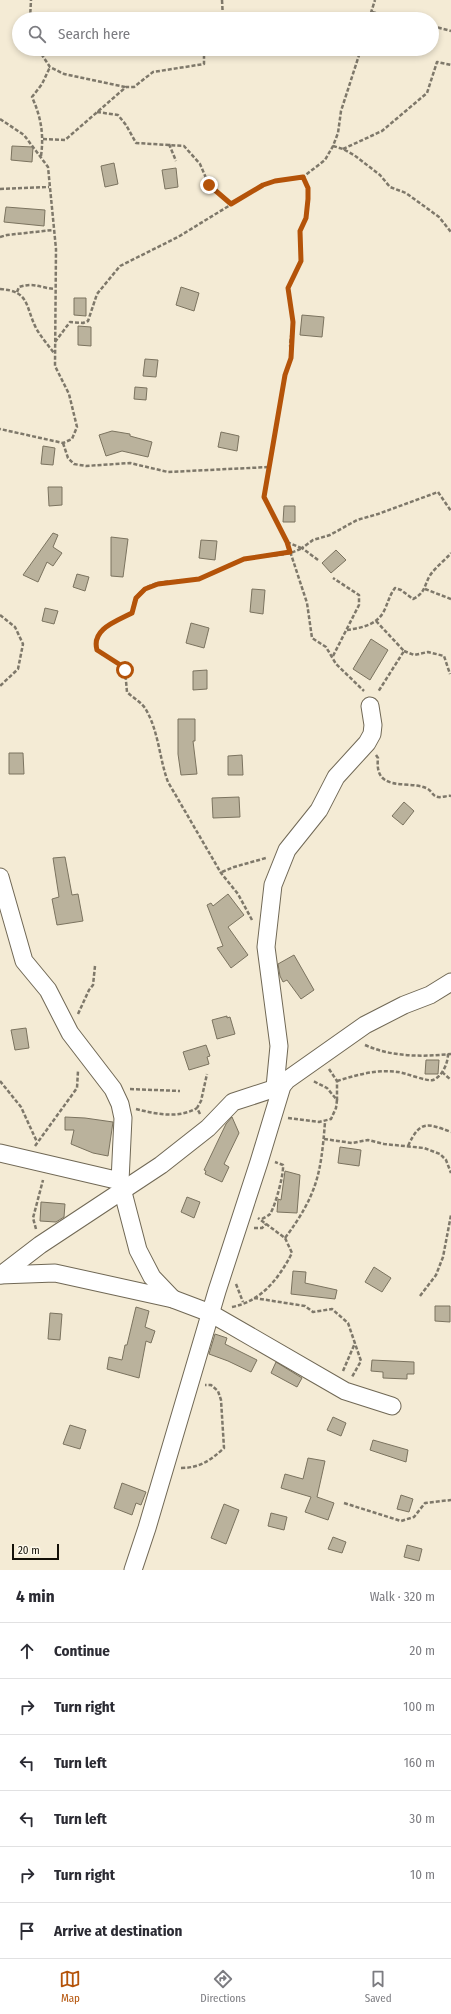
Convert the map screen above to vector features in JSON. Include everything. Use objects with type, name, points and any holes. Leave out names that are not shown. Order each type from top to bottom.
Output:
[{"type":"street","points":[[133,1570],[147,1528],[217,1290],[259,1162],[272,1116],[278,1086],[279,1046],[266,947],[273,885],[287,850],[319,810],[336,777],[367,743],[372,734],[373,725],[370,706]]},
{"type":"street","points":[[0,877],[24,961],[52,997],[70,1032],[113,1089],[120,1104],[123,1118],[121,1186],[138,1250],[144,1265],[152,1277],[173,1299]]},
{"type":"street","points":[[1,1275],[121,1186],[150,1172],[208,1128],[233,1102],[278,1086],[365,1025],[404,1005],[435,992],[451,982]]},
{"type":"street","points":[[0,1152],[27,1158],[121,1186]]},
{"type":"street","points":[[1,1275],[55,1273],[173,1299],[210,1313],[340,1388],[392,1406]]},
{"type":"path","points":[[30,12],[31,0]]},
{"type":"path","points":[[222,0],[223,12]]},
{"type":"path","points":[[372,12],[375,0]]},
{"type":"path","points":[[439,28],[451,31]]},
{"type":"path","points":[[43,56],[50,67],[64,74],[134,88],[153,72],[204,64],[204,56]]},
{"type":"path","points":[[55,342],[70,322],[83,323],[88,321],[97,294],[120,266],[178,237],[263,185],[275,181],[303,177],[325,160],[333,146],[340,122],[341,111],[359,56]]},
{"type":"path","points":[[343,149],[382,131],[427,93],[437,62],[451,65]]},
{"type":"path","points":[[41,156],[43,139],[40,114],[32,97],[42,84],[50,67]]},
{"type":"path","points":[[43,139],[65,140],[126,87]]},
{"type":"path","points":[[97,112],[118,115],[126,125],[136,143],[184,146],[200,164],[209,185],[231,204]]},
{"type":"path","points":[[0,119],[24,135],[48,167],[56,250],[55,366],[69,394],[77,427],[72,439],[64,443],[0,429]]},
{"type":"path","points":[[168,144],[176,161]]},
{"type":"path","points":[[333,146],[354,155],[380,175],[390,188],[406,193],[439,217],[451,232]]},
{"type":"path","points":[[303,177],[308,188],[308,199],[306,218],[300,231],[301,261],[288,288],[293,322],[291,358],[285,375],[264,497],[287,542],[307,603],[312,638],[326,646],[333,656],[336,664],[361,687],[369,699],[370,706]]},
{"type":"path","points":[[0,189],[49,187]]},
{"type":"path","points":[[0,238],[7,235],[53,230]]},
{"type":"path","points":[[17,292],[19,287],[29,284],[37,284],[44,288],[55,289]]},
{"type":"path","points":[[0,289],[10,289],[24,297],[36,328],[55,353]]},
{"type":"path","points":[[64,443],[68,458],[74,464],[80,465],[130,462],[168,472],[270,467]]},
{"type":"path","points":[[254,923],[238,894],[221,872],[168,782],[160,746],[150,718],[139,702],[127,692],[125,670],[122,666],[97,650],[95,644],[97,636],[104,628],[132,613],[136,598],[145,589],[172,581],[199,579],[244,559],[290,552],[302,548],[313,540],[330,535],[357,520],[438,492],[451,511]]},
{"type":"path","points":[[287,542],[302,548],[318,560]]},
{"type":"path","points":[[347,630],[360,628],[376,621],[384,612],[389,596],[395,588],[401,590],[413,599],[420,596],[425,589],[431,574],[451,553]]},
{"type":"path","points":[[333,578],[358,596],[357,609],[333,656]]},
{"type":"path","points":[[425,589],[451,599]]},
{"type":"path","points":[[0,615],[15,627],[23,644],[18,669],[0,686]]},
{"type":"path","points":[[376,621],[404,651],[414,655],[428,652],[444,656],[450,674]]},
{"type":"path","points":[[370,706],[404,651]]},
{"type":"path","points":[[367,743],[378,758],[377,768],[381,777],[400,786],[426,788],[435,796],[451,796]]},
{"type":"path","points":[[221,872],[234,866],[269,858],[287,850]]},
{"type":"path","points":[[70,1032],[89,990],[93,985],[95,966]]},
{"type":"path","points":[[337,1081],[369,1072],[396,1072],[417,1076],[431,1081],[438,1078],[450,1054],[425,1056],[406,1055],[363,1045]]},
{"type":"path","points":[[27,1158],[77,1088],[81,1048]]},
{"type":"path","points":[[272,1116],[325,1122],[331,1119],[334,1114],[337,1100],[337,1081],[328,1067]]},
{"type":"path","points":[[442,1072],[451,1080]]},
{"type":"path","points":[[120,1104],[160,1115],[187,1114],[196,1108],[202,1096],[206,1074]]},
{"type":"path","points":[[310,1080],[327,1088],[337,1100]]},
{"type":"path","points":[[0,1081],[21,1107],[37,1142]]},
{"type":"path","points":[[113,1089],[180,1091]]},
{"type":"path","points":[[196,1108],[208,1128]]},
{"type":"path","points":[[285,1238],[308,1205],[315,1186],[322,1162],[325,1122]]},
{"type":"path","points":[[408,1146],[414,1133],[422,1126],[430,1124],[451,1132]]},
{"type":"path","points":[[324,1139],[352,1143],[368,1140],[424,1148],[440,1154],[446,1160],[451,1173]]},
{"type":"path","points":[[259,1162],[279,1163],[283,1165],[279,1191],[270,1213],[262,1220]]},
{"type":"path","points":[[40,1245],[33,1218],[47,1164]]},
{"type":"path","points":[[420,1296],[436,1275],[443,1257],[451,1215]]},
{"type":"path","points":[[217,1290],[231,1307],[254,1298],[264,1292],[285,1266],[292,1253],[285,1238],[277,1230],[262,1220],[248,1216],[240,1220],[250,1228],[262,1228],[266,1224]]},
{"type":"path","points":[[254,1298],[305,1306],[313,1312],[332,1309],[348,1323],[361,1361],[340,1388]]},
{"type":"path","points":[[340,1388],[355,1342]]},
{"type":"path","points":[[167,1458],[178,1469],[193,1468],[208,1462],[224,1448],[221,1400],[218,1390],[211,1385],[200,1386],[194,1371]]},
{"type":"path","points":[[344,1503],[401,1521],[414,1517],[424,1503],[451,1500]]},
{"type":"building","points":[[12,146],[33,147],[32,162],[11,160]]},
{"type":"building","points":[[114,163],[118,184],[105,187],[101,166]]},
{"type":"building","points":[[176,168],[178,187],[165,189],[162,170]]},
{"type":"building","points":[[6,207],[45,210],[44,226],[4,222]]},
{"type":"building","points":[[181,287],[199,293],[194,311],[176,305]]},
{"type":"building","points":[[74,298],[86,298],[86,316],[74,315]]},
{"type":"building","points":[[302,315],[324,317],[322,337],[300,335]]},
{"type":"building","points":[[78,326],[91,327],[91,346],[78,345]]},
{"type":"building","points":[[145,359],[158,360],[156,377],[143,376]]},
{"type":"building","points":[[135,387],[147,388],[146,400],[134,399]]},
{"type":"building","points":[[112,431],[130,434],[130,436],[152,442],[148,457],[122,451],[106,456],[99,435]]},
{"type":"building","points":[[221,432],[239,436],[237,451],[218,447]]},
{"type":"building","points":[[43,446],[55,448],[53,465],[41,464]]},
{"type":"building","points":[[48,487],[62,487],[62,505],[49,506]]},
{"type":"building","points":[[284,506],[295,506],[295,522],[283,522]]},
{"type":"building","points":[[53,533],[58,535],[53,547],[62,553],[53,566],[47,562],[38,582],[23,575]]},
{"type":"building","points":[[111,537],[128,539],[123,577],[111,576]]},
{"type":"building","points":[[201,540],[217,541],[215,560],[199,558]]},
{"type":"building","points":[[336,550],[346,560],[331,573],[322,563]]},
{"type":"building","points":[[77,574],[89,577],[85,591],[73,587]]},
{"type":"building","points":[[252,589],[265,590],[263,614],[250,612]]},
{"type":"building","points":[[45,608],[58,611],[54,624],[42,621]]},
{"type":"building","points":[[191,623],[209,628],[204,648],[186,643]]},
{"type":"building","points":[[371,639],[388,650],[370,680],[353,669]]},
{"type":"building","points":[[207,670],[207,689],[193,690],[193,671]]},
{"type":"building","points":[[178,719],[195,719],[195,741],[193,741],[197,774],[181,775],[178,754]]},
{"type":"building","points":[[9,753],[23,753],[24,774],[9,774]]},
{"type":"building","points":[[242,755],[243,775],[228,775],[228,756]]},
{"type":"building","points":[[239,797],[240,817],[213,818],[212,798]]},
{"type":"building","points":[[404,802],[414,811],[403,825],[392,816]]},
{"type":"building","points":[[65,857],[72,895],[78,894],[83,921],[57,925],[52,899],[59,897],[53,858]]},
{"type":"building","points":[[228,894],[244,915],[228,927],[248,955],[231,968],[217,948],[223,946],[207,905],[211,903],[213,906]]},
{"type":"building","points":[[294,955],[314,990],[301,999],[287,980],[283,982],[280,976],[278,964]]},
{"type":"building","points":[[227,1016],[227,1018],[230,1017],[235,1034],[217,1039],[212,1020]]},
{"type":"building","points":[[26,1028],[29,1048],[15,1050],[11,1030]]},
{"type":"building","points":[[206,1045],[210,1056],[207,1057],[209,1064],[189,1070],[183,1052]]},
{"type":"building","points":[[426,1060],[439,1060],[438,1074],[425,1074]]},
{"type":"building","points":[[65,1117],[113,1122],[108,1156],[93,1153],[71,1144],[74,1130],[65,1130]]},
{"type":"building","points":[[232,1117],[239,1133],[224,1164],[229,1167],[222,1182],[205,1174],[206,1171],[204,1170],[226,1124]]},
{"type":"building","points":[[340,1147],[361,1150],[359,1166],[338,1163]]},
{"type":"building","points":[[285,1171],[300,1175],[297,1213],[277,1212],[278,1199],[281,1200]]},
{"type":"building","points":[[187,1197],[200,1202],[194,1218],[181,1212]]},
{"type":"building","points":[[41,1202],[65,1204],[64,1217],[56,1222],[40,1221]]},
{"type":"building","points":[[374,1267],[391,1278],[382,1292],[365,1282]]},
{"type":"building","points":[[293,1271],[306,1272],[305,1283],[337,1290],[335,1299],[291,1294]]},
{"type":"building","points":[[435,1306],[450,1306],[450,1322],[435,1321]]},
{"type":"building","points":[[136,1307],[149,1311],[145,1327],[155,1331],[151,1343],[146,1341],[139,1378],[107,1369],[109,1357],[122,1360]]},
{"type":"building","points":[[50,1313],[62,1314],[60,1340],[48,1339]]},
{"type":"building","points":[[215,1334],[227,1338],[225,1344],[257,1360],[251,1372],[209,1354]]},
{"type":"building","points":[[372,1360],[414,1362],[414,1374],[407,1374],[407,1379],[383,1378],[383,1372],[371,1371]]},
{"type":"building","points":[[276,1362],[302,1378],[297,1387],[271,1373]]},
{"type":"building","points":[[333,1417],[346,1423],[341,1436],[327,1430]]},
{"type":"building","points":[[70,1425],[86,1430],[80,1449],[63,1444]]},
{"type":"building","points":[[373,1440],[408,1450],[406,1462],[370,1450]]},
{"type":"building","points":[[308,1458],[325,1461],[317,1497],[334,1503],[328,1520],[305,1512],[311,1497],[281,1488],[285,1474],[303,1479]]},
{"type":"building","points":[[122,1483],[146,1492],[141,1505],[136,1503],[132,1515],[114,1508]]},
{"type":"building","points":[[401,1495],[413,1499],[409,1512],[397,1509]]},
{"type":"building","points":[[224,1504],[239,1510],[226,1544],[211,1538]]},
{"type":"building","points":[[271,1513],[287,1517],[284,1530],[268,1526]]},
{"type":"building","points":[[333,1537],[346,1542],[342,1553],[328,1549]]},
{"type":"building","points":[[407,1545],[422,1549],[419,1561],[404,1557]]},
{"type":"route","points":[[125,670],[122,666],[97,650],[95,644],[97,636],[104,628],[132,613],[136,598],[145,589],[172,581],[199,579],[244,559],[279,555],[290,552],[287,542],[264,497],[280,402],[284,388],[285,375],[291,358],[290,344],[293,322],[288,288],[289,283],[301,261],[300,231],[306,218],[308,188],[303,177],[275,181],[249,192],[231,204],[209,185]]}]
